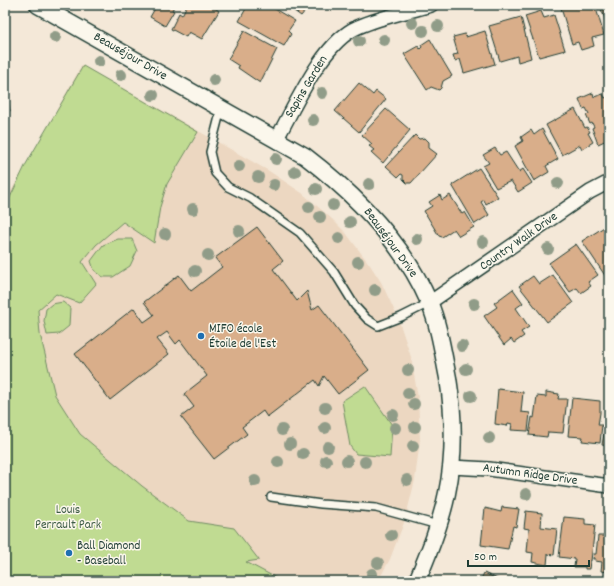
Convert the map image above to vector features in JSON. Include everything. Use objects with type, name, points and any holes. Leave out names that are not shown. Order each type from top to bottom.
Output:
[{"type":"street","name":"Beauséjour Drive","points":[[38,5],[305,156],[331,176],[377,222],[405,260],[429,303],[445,362],[451,398],[453,431],[451,467],[447,492],[432,546],[416,581]]},
{"type":"street","name":"Sapins Garden","points":[[276,140],[323,57],[344,35],[357,28],[431,5]]},
{"type":"street","name":"Country Walk Drive","points":[[429,303],[590,192],[609,182]]},
{"type":"street","name":"Autumn Ridge Drive","points":[[451,467],[489,469],[609,486]]},
{"type":"lane","points":[[221,109],[210,152],[214,173],[228,187],[250,198],[300,233],[334,272],[355,306],[367,319],[378,326],[401,317],[429,303]]},
{"type":"lane","points":[[272,497],[321,504],[376,508],[438,525]]},
{"type":"shaded area","points":[[82,65],[269,171],[302,193],[346,233],[381,282],[398,318],[411,357],[418,398],[420,439],[415,480],[405,520],[390,559],[378,581],[282,581],[192,535],[5,385],[5,202]]},
{"type":"green space","name":"Louis Perrault Park","points":[[83,66],[198,132],[167,184],[160,207],[154,243],[123,222],[96,245],[82,262],[96,284],[79,303],[56,294],[38,310],[40,334],[55,395],[80,434],[142,486],[189,521],[234,528],[259,560],[246,562],[282,581],[5,581],[5,208],[26,164]]},
{"type":"green space","points":[[118,239],[132,239],[137,251],[130,266],[113,277],[103,277],[94,270],[91,261],[103,245]]},
{"type":"green space","points":[[63,302],[70,308],[69,326],[59,334],[47,335],[44,321],[46,309],[52,304]]},
{"type":"green space","points":[[365,386],[392,425],[390,457],[356,454],[350,446],[342,401]]},
{"type":"building","points":[[157,5],[175,5],[172,10],[174,11],[165,26],[150,17]]},
{"type":"building","points":[[187,5],[211,5],[219,11],[202,39],[189,32],[186,37],[171,29],[179,13],[182,15]]},
{"type":"building","points":[[248,5],[254,7],[255,5],[268,5],[295,21],[288,31],[291,34],[284,46],[239,21]]},
{"type":"building","points":[[286,5],[310,5],[301,16]]},
{"type":"building","points":[[574,5],[575,8],[584,5],[595,5],[604,35],[592,38],[594,46],[581,50],[578,42],[572,44],[561,8]]},
{"type":"building","points":[[599,5],[609,5],[609,34],[604,16]]},
{"type":"building","points":[[541,11],[544,18],[554,15],[565,50],[539,57],[525,16]]},
{"type":"building","points":[[521,17],[531,58],[518,62],[517,56],[500,61],[489,26]]},
{"type":"building","points":[[244,31],[277,49],[260,83],[228,59]]},
{"type":"building","points":[[485,31],[495,64],[464,73],[460,59],[455,61],[453,55],[458,54],[453,37],[465,34],[466,37]]},
{"type":"building","points":[[430,39],[452,76],[443,81],[439,90],[431,87],[427,90],[404,54],[418,46],[420,49],[422,47],[421,45]]},
{"type":"building","points":[[359,83],[373,95],[376,91],[386,99],[359,132],[335,111]]},
{"type":"building","points":[[5,88],[10,111],[5,112]]},
{"type":"building","points":[[593,93],[594,97],[603,94],[605,98],[609,96],[609,139],[598,144],[592,128],[594,127],[592,123],[590,124],[586,115],[589,114],[586,108],[583,109],[579,99]]},
{"type":"building","points":[[386,109],[410,130],[383,163],[371,152],[374,150],[369,146],[372,144],[362,135]]},
{"type":"building","points":[[575,109],[585,128],[587,127],[590,132],[588,133],[593,142],[582,149],[580,145],[562,155],[546,125]]},
{"type":"building","points":[[542,129],[558,159],[546,166],[549,172],[534,181],[515,146],[523,141],[521,137],[531,130],[534,135]]},
{"type":"building","points":[[415,135],[419,139],[425,138],[429,142],[429,148],[437,154],[411,183],[407,183],[403,179],[403,175],[401,174],[398,177],[386,166]]},
{"type":"building","points":[[495,148],[500,155],[506,152],[519,172],[523,169],[532,183],[518,192],[511,181],[496,188],[483,166],[489,163],[483,155]]},
{"type":"building","points":[[479,168],[498,197],[486,204],[484,200],[481,202],[489,215],[475,224],[452,185]]},
{"type":"building","points":[[440,195],[442,200],[450,195],[462,214],[465,212],[474,227],[459,236],[454,229],[442,237],[439,236],[424,211],[432,206],[429,202]]},
{"type":"building","points":[[609,224],[609,279],[608,280],[582,241]]},
{"type":"building","points":[[257,227],[283,261],[273,269],[297,301],[307,291],[312,310],[319,305],[369,370],[338,394],[324,376],[319,386],[315,380],[267,417],[263,411],[242,427],[247,434],[214,459],[181,417],[194,407],[184,394],[207,376],[180,340],[176,344],[167,332],[157,339],[169,354],[110,400],[75,354],[134,308],[144,322],[154,315],[144,302],[179,275],[191,291],[222,267],[215,258]]},
{"type":"building","points":[[576,244],[598,275],[588,282],[591,286],[581,293],[577,288],[570,292],[549,263]]},
{"type":"building","points":[[553,275],[573,303],[547,322],[519,286],[533,276],[539,284]]},
{"type":"building","points":[[513,289],[523,303],[516,308],[529,327],[521,332],[524,336],[514,343],[511,339],[504,345],[484,316],[497,307],[494,303]]},
{"type":"building","points":[[498,389],[523,392],[521,412],[530,413],[528,431],[511,430],[512,424],[508,423],[507,426],[495,424]]},
{"type":"building","points":[[546,392],[559,394],[558,399],[567,399],[563,433],[548,432],[547,437],[529,435],[532,417],[534,418],[537,396],[546,397]]},
{"type":"building","points":[[572,398],[600,401],[598,425],[602,425],[600,443],[582,441],[583,437],[568,436]]},
{"type":"building","points":[[609,408],[609,446],[602,445],[605,428],[607,428]]},
{"type":"building","points":[[502,507],[519,509],[516,527],[513,526],[508,549],[481,545],[485,508],[501,512]]},
{"type":"building","points":[[526,511],[542,513],[541,527],[557,529],[554,555],[548,554],[547,565],[532,562],[533,553],[527,552],[529,529],[524,528]]},
{"type":"building","points":[[564,517],[585,519],[585,524],[595,525],[589,569],[585,569],[585,567],[574,567],[575,559],[559,557]]},
{"type":"building","points":[[607,534],[609,535],[609,572],[601,571],[602,562],[595,561],[596,559],[593,559],[594,554],[596,554],[598,536],[607,536]]},
{"type":"building","points":[[484,573],[502,581],[480,581]]},
{"type":"place","name":"MIFO école Étoile de l'Est","points":[[201,336]]},
{"type":"place","name":"Ball Diamond - Baseball","points":[[69,553]]}]
